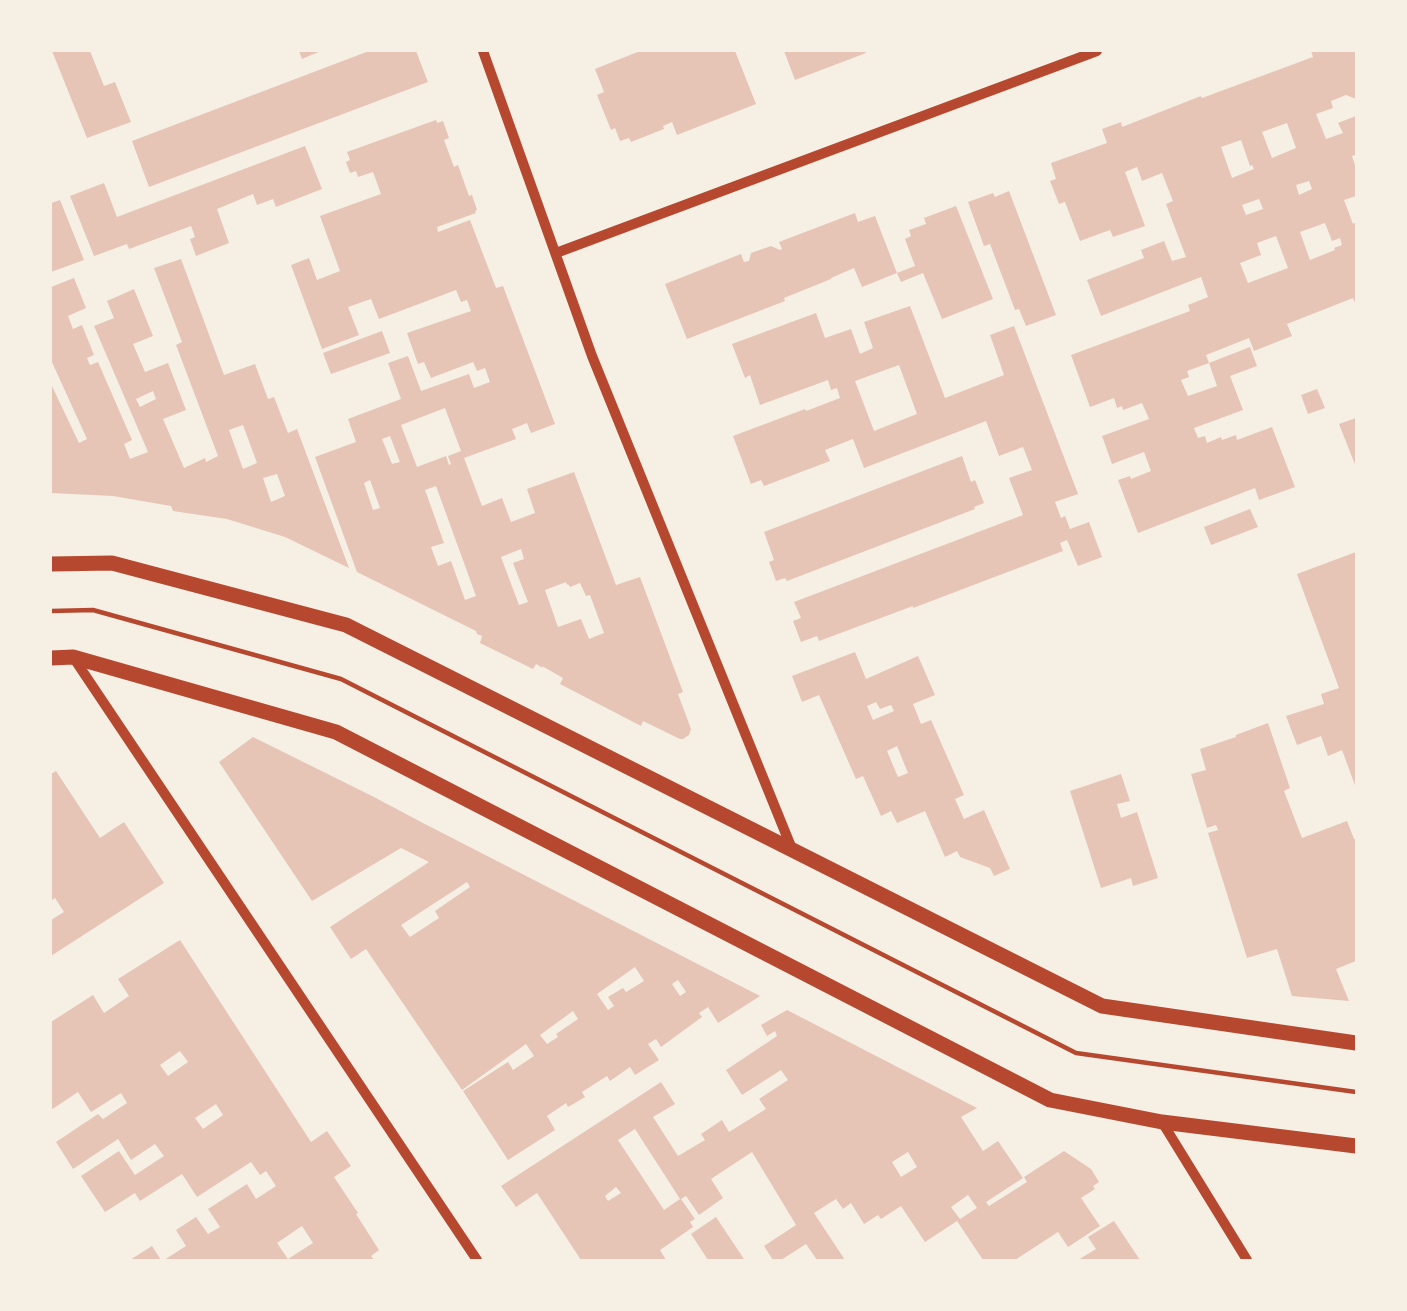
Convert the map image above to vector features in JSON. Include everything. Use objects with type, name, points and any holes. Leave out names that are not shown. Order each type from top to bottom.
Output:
[{"type":"main road","points":[[51,564],[112,563],[346,625],[1102,1006],[1356,1043]]},
{"type":"main road","points":[[51,658],[73,657],[336,732],[1050,1100],[1162,1122],[1356,1146]]},
{"type":"street","points":[[483,51],[592,356],[792,849]]},
{"type":"street","points":[[556,253],[1097,51]]},
{"type":"street","points":[[73,657],[477,1260]]},
{"type":"street","points":[[1162,1122],[1247,1260]]},
{"type":"lane","points":[[51,611],[93,610],[340,679],[1076,1053],[1356,1092]]},
{"type":"building","points":[[52,51],[90,51],[104,86],[115,82],[131,122],[87,138]]},
{"type":"building","points":[[299,51],[321,51],[302,59]]},
{"type":"building","points":[[369,51],[416,51],[428,82],[149,187],[132,141]]},
{"type":"building","points":[[640,51],[735,51],[756,104],[677,135],[672,122],[663,126],[664,129],[631,142],[629,138],[620,141],[615,128],[611,130],[597,95],[604,92],[595,69]]},
{"type":"building","points":[[784,51],[865,51],[866,53],[795,80]]},
{"type":"building","points":[[1311,51],[1356,51],[1356,99],[1346,95],[1331,101],[1333,108],[1316,114],[1326,139],[1343,133],[1338,123],[1356,116],[1356,155],[1352,156],[1356,168],[1356,196],[1344,200],[1353,224],[1356,222],[1356,305],[1353,298],[1287,324],[1292,336],[1254,351],[1249,338],[1206,355],[1209,363],[1250,347],[1257,366],[1230,376],[1243,410],[1194,428],[1198,438],[1205,436],[1207,443],[1221,437],[1222,440],[1236,435],[1237,440],[1272,427],[1295,487],[1259,500],[1255,488],[1138,533],[1118,480],[1130,476],[1131,479],[1151,471],[1144,452],[1112,464],[1102,436],[1149,419],[1142,403],[1123,410],[1122,406],[1117,408],[1114,398],[1090,407],[1071,355],[1190,311],[1188,305],[1208,297],[1201,277],[1101,316],[1087,280],[1144,258],[1141,250],[1164,241],[1172,261],[1186,257],[1166,204],[1173,201],[1162,173],[1142,181],[1137,167],[1125,172],[1145,226],[1113,237],[1110,230],[1080,241],[1065,202],[1059,204],[1050,181],[1056,179],[1051,163],[1107,143],[1102,129],[1121,122],[1122,127],[1201,96],[1202,98],[1313,57]],"holes":[[[1287,123],[1296,148],[1272,158],[1262,132]],[[1241,140],[1250,166],[1252,165],[1254,169],[1232,178],[1221,147]],[[1309,181],[1312,189],[1299,195],[1296,185]],[[1259,199],[1263,209],[1246,215],[1242,205]],[[1325,223],[1332,241],[1340,238],[1342,245],[1310,260],[1300,232]],[[1276,236],[1288,268],[1248,283],[1240,263],[1261,255],[1257,243]],[[1209,363],[1217,386],[1188,396],[1181,380],[1189,377],[1187,371]]]},
{"type":"building","points":[[436,120],[437,123],[443,121],[449,138],[444,140],[454,167],[458,165],[469,196],[472,195],[477,210],[476,213],[437,227],[438,232],[470,220],[496,288],[503,286],[555,424],[531,433],[527,423],[512,429],[516,439],[464,458],[482,506],[502,498],[511,522],[535,513],[527,489],[574,472],[616,585],[640,577],[683,692],[678,694],[691,729],[689,735],[683,739],[643,721],[641,726],[560,684],[563,678],[542,666],[543,668],[536,664],[533,669],[480,643],[482,636],[476,631],[357,572],[315,457],[356,442],[348,419],[401,399],[388,363],[408,356],[421,391],[469,374],[474,388],[490,382],[485,368],[477,371],[473,362],[431,378],[424,362],[418,364],[407,333],[471,311],[467,300],[461,302],[456,290],[379,319],[371,299],[348,307],[359,335],[322,349],[291,265],[309,258],[317,280],[340,271],[320,216],[381,194],[373,172],[358,177],[356,171],[350,173],[346,162],[350,160],[347,152]],"holes":[[[445,408],[461,451],[448,456],[451,464],[449,465],[446,456],[417,467],[401,425]],[[390,436],[400,462],[392,464],[382,439]],[[370,480],[380,508],[373,510],[364,483]],[[436,486],[476,596],[465,600],[451,561],[438,566],[431,547],[444,543],[425,490]],[[521,549],[524,559],[513,563],[528,602],[519,605],[501,557]],[[566,582],[570,587],[580,583],[586,596],[590,595],[604,633],[589,639],[581,619],[558,627],[545,590]]]},
{"type":"building","points":[[305,146],[322,189],[276,207],[273,199],[257,205],[253,194],[217,209],[229,243],[196,256],[190,239],[195,237],[191,226],[129,249],[127,244],[94,256],[70,196],[104,183],[117,217]]},
{"type":"building","points":[[1009,191],[1056,315],[1026,326],[1019,309],[1015,310],[990,244],[984,246],[968,202],[993,193],[995,197]]},
{"type":"building","points":[[60,200],[84,260],[51,272],[51,203]]},
{"type":"building","points":[[956,206],[993,299],[942,319],[923,273],[901,282],[897,273],[915,266],[905,239],[911,236],[909,230],[926,224],[924,218]]},
{"type":"building","points":[[855,213],[858,222],[875,216],[897,273],[862,287],[854,268],[784,298],[785,301],[687,339],[665,284],[741,254],[744,262],[749,261],[751,253],[771,246],[780,250],[782,249],[779,242]]},
{"type":"building","points":[[181,259],[224,375],[255,364],[268,399],[274,397],[288,433],[297,429],[349,568],[285,537],[227,519],[173,511],[171,506],[113,496],[51,493],[51,384],[79,443],[87,439],[51,360],[51,287],[74,278],[86,308],[68,316],[73,329],[82,325],[94,355],[87,358],[90,365],[98,362],[132,440],[124,444],[130,459],[148,452],[94,326],[114,318],[107,301],[134,289],[153,336],[133,344],[145,372],[168,363],[186,410],[163,419],[184,468],[205,458],[206,462],[218,456],[176,345],[182,342],[154,268]],"holes":[[[153,391],[156,399],[140,407],[136,399]],[[243,425],[257,463],[243,469],[229,430]],[[277,474],[285,496],[271,502],[263,478]]]},
{"type":"building","points":[[910,306],[945,398],[1004,375],[990,335],[1014,326],[1078,494],[1055,502],[1061,518],[1065,516],[1070,529],[1089,522],[1102,557],[1078,566],[1067,540],[1060,543],[1063,551],[819,641],[817,636],[801,642],[793,621],[801,618],[794,602],[1023,515],[1009,478],[1032,470],[1023,447],[999,456],[986,421],[864,468],[853,439],[825,450],[830,461],[764,486],[761,480],[751,484],[733,436],[840,398],[837,388],[831,390],[828,380],[760,405],[750,375],[745,378],[732,344],[816,313],[825,338],[851,329],[860,354],[873,348],[864,322]],"holes":[[[899,365],[917,414],[874,431],[855,381]]]},
{"type":"building","points":[[382,331],[390,353],[331,374],[323,353]]},
{"type":"building","points":[[1317,389],[1325,408],[1308,414],[1301,395]]},
{"type":"building","points":[[1356,418],[1356,467],[1339,424]]},
{"type":"building","points":[[962,456],[971,482],[975,480],[984,503],[974,507],[975,509],[787,581],[785,578],[776,581],[769,562],[774,560],[764,532]]},
{"type":"building","points":[[1250,509],[1258,527],[1211,545],[1204,527]]},
{"type":"building","points":[[1356,552],[1356,788],[1342,750],[1328,756],[1321,736],[1297,745],[1286,716],[1324,704],[1321,694],[1339,688],[1297,574]]},
{"type":"building","points":[[855,652],[866,679],[918,656],[935,695],[913,704],[921,724],[931,720],[964,795],[955,799],[964,819],[984,810],[1010,869],[994,876],[990,868],[960,857],[957,851],[945,857],[925,811],[897,823],[891,811],[881,816],[863,776],[856,779],[819,695],[802,702],[792,676]],"holes":[[[876,702],[880,709],[891,705],[894,711],[873,720],[867,706]],[[897,746],[908,773],[898,777],[887,751]]]},
{"type":"building","points":[[1268,723],[1290,788],[1284,791],[1302,838],[1347,821],[1356,839],[1356,961],[1336,969],[1349,1001],[1292,996],[1277,949],[1247,958],[1208,833],[1218,830],[1216,825],[1207,828],[1191,774],[1206,770],[1200,749]]},
{"type":"building","points":[[253,737],[760,996],[718,1023],[708,1007],[699,1013],[702,1017],[661,1047],[656,1039],[648,1044],[659,1060],[635,1075],[630,1067],[610,1081],[607,1076],[582,1092],[585,1097],[568,1107],[566,1103],[547,1116],[555,1130],[508,1160],[463,1091],[508,1062],[513,1070],[534,1056],[526,1044],[462,1090],[366,949],[351,959],[330,927],[429,862],[401,848],[312,901],[219,762]],"holes":[[[467,882],[470,887],[435,911],[439,918],[410,937],[401,925]],[[635,967],[644,981],[626,992],[623,988],[608,997],[614,1006],[608,1010],[597,994]],[[678,980],[686,992],[680,996],[672,984]],[[573,1011],[578,1019],[556,1034],[558,1037],[547,1044],[540,1035]]]},
{"type":"building","points":[[56,771],[100,838],[124,822],[164,883],[51,956],[51,920],[64,912],[55,898],[51,901],[51,774]]},
{"type":"building","points":[[1121,774],[1130,801],[1117,804],[1121,818],[1137,812],[1158,878],[1133,886],[1131,878],[1101,888],[1070,791]]},
{"type":"building","points":[[180,940],[311,1142],[327,1131],[351,1166],[334,1177],[379,1250],[371,1256],[374,1260],[164,1260],[186,1246],[176,1230],[196,1217],[208,1234],[220,1227],[208,1209],[247,1184],[256,1199],[276,1186],[266,1171],[260,1175],[251,1162],[197,1197],[182,1174],[140,1201],[135,1193],[105,1212],[81,1176],[119,1151],[135,1175],[164,1156],[155,1144],[131,1160],[118,1139],[73,1169],[56,1142],[98,1114],[103,1119],[127,1103],[121,1093],[91,1112],[78,1092],[51,1110],[51,1022],[93,995],[104,1013],[129,996],[118,979]],"holes":[[[180,1051],[188,1062],[168,1076],[160,1065]],[[216,1104],[223,1115],[203,1129],[195,1118]],[[302,1226],[313,1243],[288,1259],[277,1243]]]},
{"type":"building","points":[[787,1010],[977,1108],[961,1117],[983,1151],[998,1141],[1023,1178],[986,1202],[989,1206],[1027,1182],[1024,1177],[1064,1151],[1091,1169],[1099,1182],[1093,1186],[1095,1189],[1081,1198],[1100,1226],[1068,1247],[1058,1232],[1015,1260],[983,1260],[957,1221],[925,1242],[901,1206],[881,1219],[878,1215],[864,1224],[851,1203],[843,1209],[836,1199],[814,1213],[845,1260],[817,1260],[806,1244],[781,1260],[773,1260],[764,1246],[796,1225],[752,1152],[711,1179],[723,1198],[699,1215],[686,1196],[681,1199],[695,1219],[690,1222],[693,1227],[660,1250],[666,1260],[581,1260],[537,1193],[516,1207],[501,1186],[661,1082],[675,1104],[653,1117],[678,1156],[705,1140],[701,1134],[722,1120],[729,1132],[766,1109],[759,1099],[788,1080],[781,1070],[742,1095],[726,1070],[777,1036],[775,1031],[767,1036],[761,1025]],"holes":[[[635,1129],[680,1199],[664,1210],[618,1140]],[[908,1152],[917,1167],[901,1177],[892,1162]],[[616,1187],[621,1193],[608,1201],[605,1196]],[[968,1195],[977,1208],[960,1219],[951,1207]]]},
{"type":"building","points":[[716,1217],[744,1259],[708,1260],[691,1234]]},
{"type":"building","points":[[1114,1221],[1140,1260],[1078,1260],[1096,1249],[1088,1237]]},
{"type":"building","points":[[152,1246],[161,1260],[130,1260]]}]
